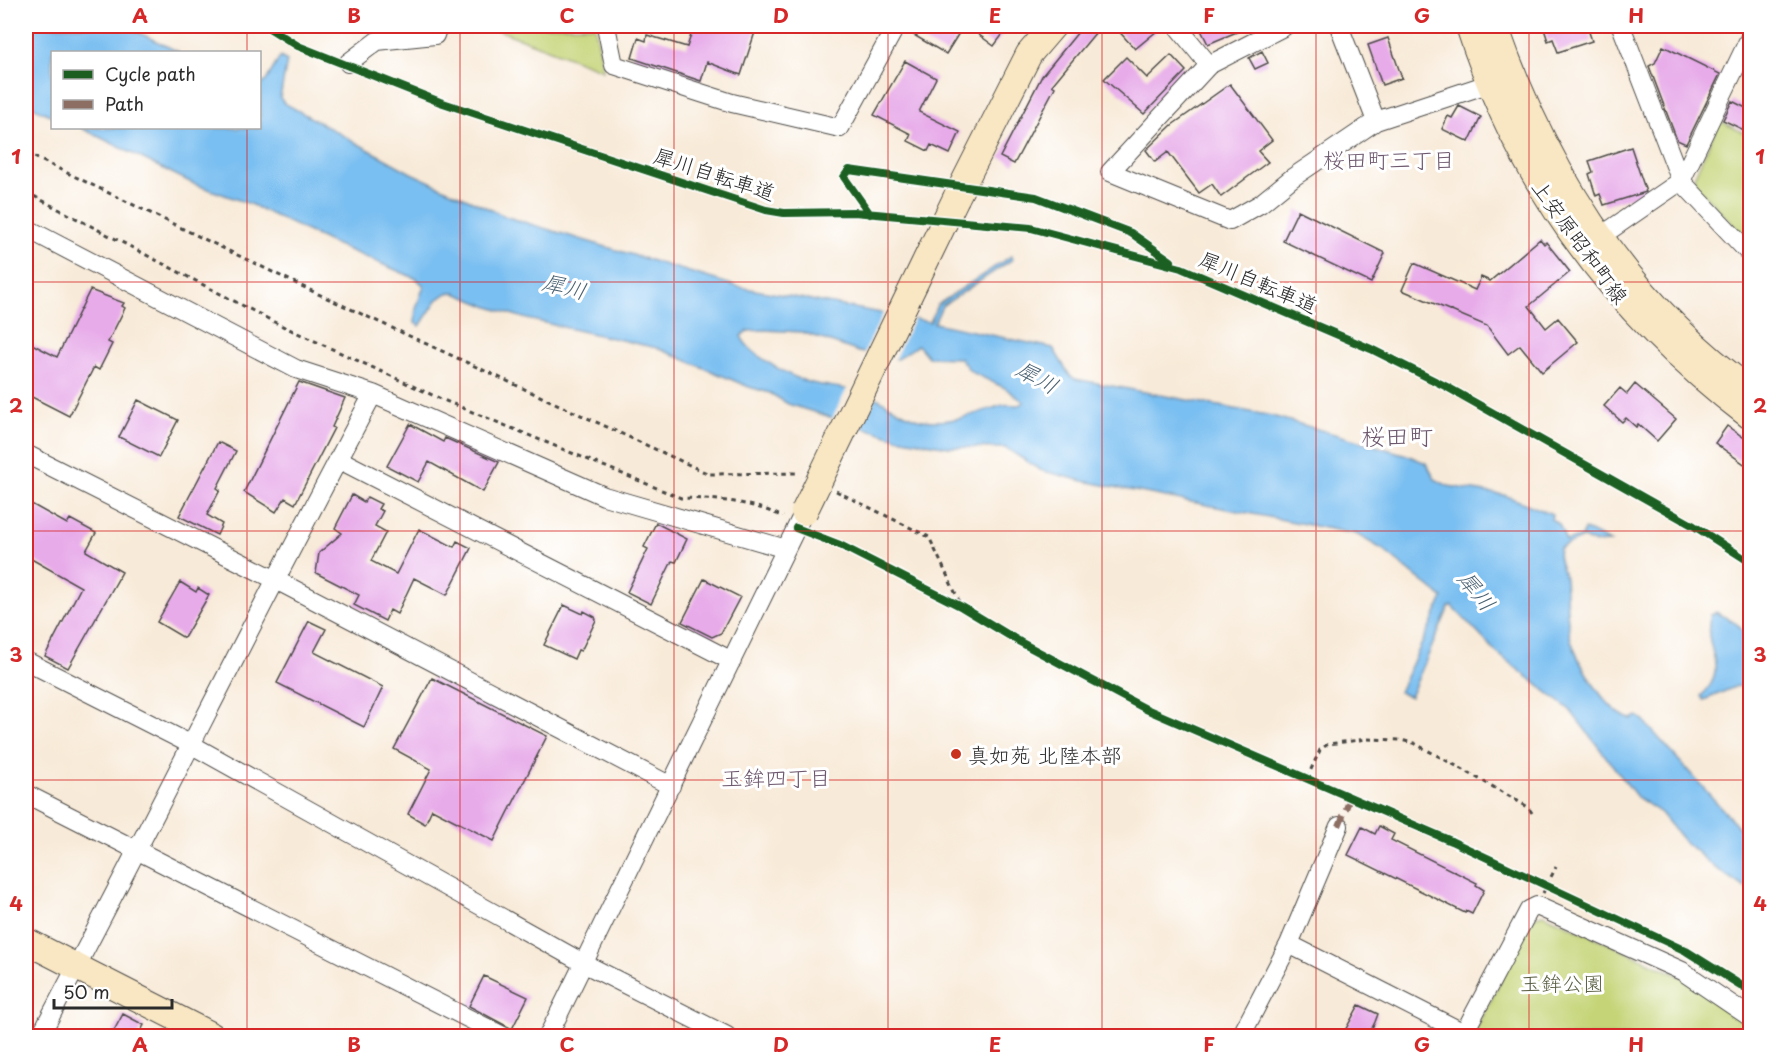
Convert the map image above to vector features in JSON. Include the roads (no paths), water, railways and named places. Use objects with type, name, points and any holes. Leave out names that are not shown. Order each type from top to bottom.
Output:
[{"type":"main road","points":[[795,516],[1029,54],[1053,26]]},
{"type":"main road","name":"上安原昭和町線","points":[[1469,26],[1501,80]]},
{"type":"main road","name":"上安原昭和町線","points":[[1496,26],[1501,80],[1529,169],[1590,243],[1635,315],[1673,352],[1750,416]]},
{"type":"main road","name":"上安原昭和町線","points":[[1590,243],[1623,271],[1677,330],[1750,390]]},
{"type":"main road","points":[[26,941],[212,1036]]},
{"type":"street","points":[[348,63],[377,41],[435,36],[438,26]]},
{"type":"street","points":[[606,26],[614,65],[732,103],[840,128],[896,26]]},
{"type":"street","points":[[1177,26],[1209,65]]},
{"type":"street","points":[[1285,26],[1209,65],[1110,172],[1230,221],[1260,204],[1292,178],[1376,121],[1501,80]]},
{"type":"street","points":[[1339,26],[1376,121]]},
{"type":"street","points":[[1621,26],[1681,181],[1750,254]]},
{"type":"street","points":[[1590,243],[1681,181],[1750,36]]},
{"type":"street","points":[[26,228],[296,369],[373,394],[603,496],[786,549]]},
{"type":"street","points":[[40,1036],[140,850],[274,579],[373,394]]},
{"type":"street","points":[[26,454],[274,579],[671,786]]},
{"type":"street","points":[[338,459],[732,662]]},
{"type":"street","points":[[549,1036],[786,549],[795,516]]},
{"type":"street","points":[[26,661],[192,745],[585,964],[727,1036]]},
{"type":"street","points":[[26,794],[503,1036]]},
{"type":"street","points":[[1241,1036],[1289,944],[1339,826]]},
{"type":"street","points":[[1289,944],[1464,1035],[1529,910],[1537,906],[1682,971],[1750,1017]]},
{"type":"water","points":[[26,26],[125,26],[177,51],[51,51],[51,116],[26,104]]},
{"type":"water","name":"犀川","points":[[280,57],[287,61],[280,98],[284,103],[411,173],[507,217],[739,287],[930,322],[937,305],[1011,256],[1013,259],[942,306],[934,323],[1053,348],[1070,376],[1075,379],[1272,416],[1407,455],[1426,463],[1435,479],[1448,486],[1504,495],[1552,514],[1551,519],[1559,524],[1566,541],[1582,536],[1584,529],[1610,542],[1594,543],[1583,538],[1559,548],[1559,560],[1565,579],[1569,632],[1575,650],[1587,674],[1613,708],[1632,719],[1637,716],[1641,718],[1750,840],[1750,891],[1715,868],[1684,841],[1661,813],[1637,797],[1570,710],[1497,653],[1452,606],[1449,607],[1410,697],[1399,692],[1443,598],[1382,549],[1356,534],[1083,481],[1040,470],[1006,448],[949,447],[897,438],[788,404],[770,393],[749,387],[657,348],[527,319],[455,293],[447,293],[437,300],[420,326],[415,323],[416,308],[424,286],[417,279],[332,243],[250,204],[194,184],[83,129],[261,129],[261,84],[266,81]],"holes":[[[748,331],[802,332],[859,352],[897,359],[918,345],[928,357],[960,358],[971,372],[1005,388],[1024,402],[1019,405],[1003,405],[944,421],[923,420],[866,394],[808,382],[791,375],[770,364],[752,350],[741,336]]]},
{"type":"water","points":[[1716,612],[1737,624],[1750,640],[1750,690],[1737,686],[1704,700],[1701,696],[1715,675],[1709,627],[1711,615]]},
{"type":"place","name":"真如苑 北陸本部","points":[[956,754]]},
{"type":"district","name":"桜田町三丁目","points":[[1389,158]]},
{"type":"district","name":"桜田町","points":[[1397,435]]},
{"type":"district","name":"玉鉾四丁目","points":[[776,776]]},
{"type":"park label","name":"玉鉾公園","points":[[1562,982]]}]
